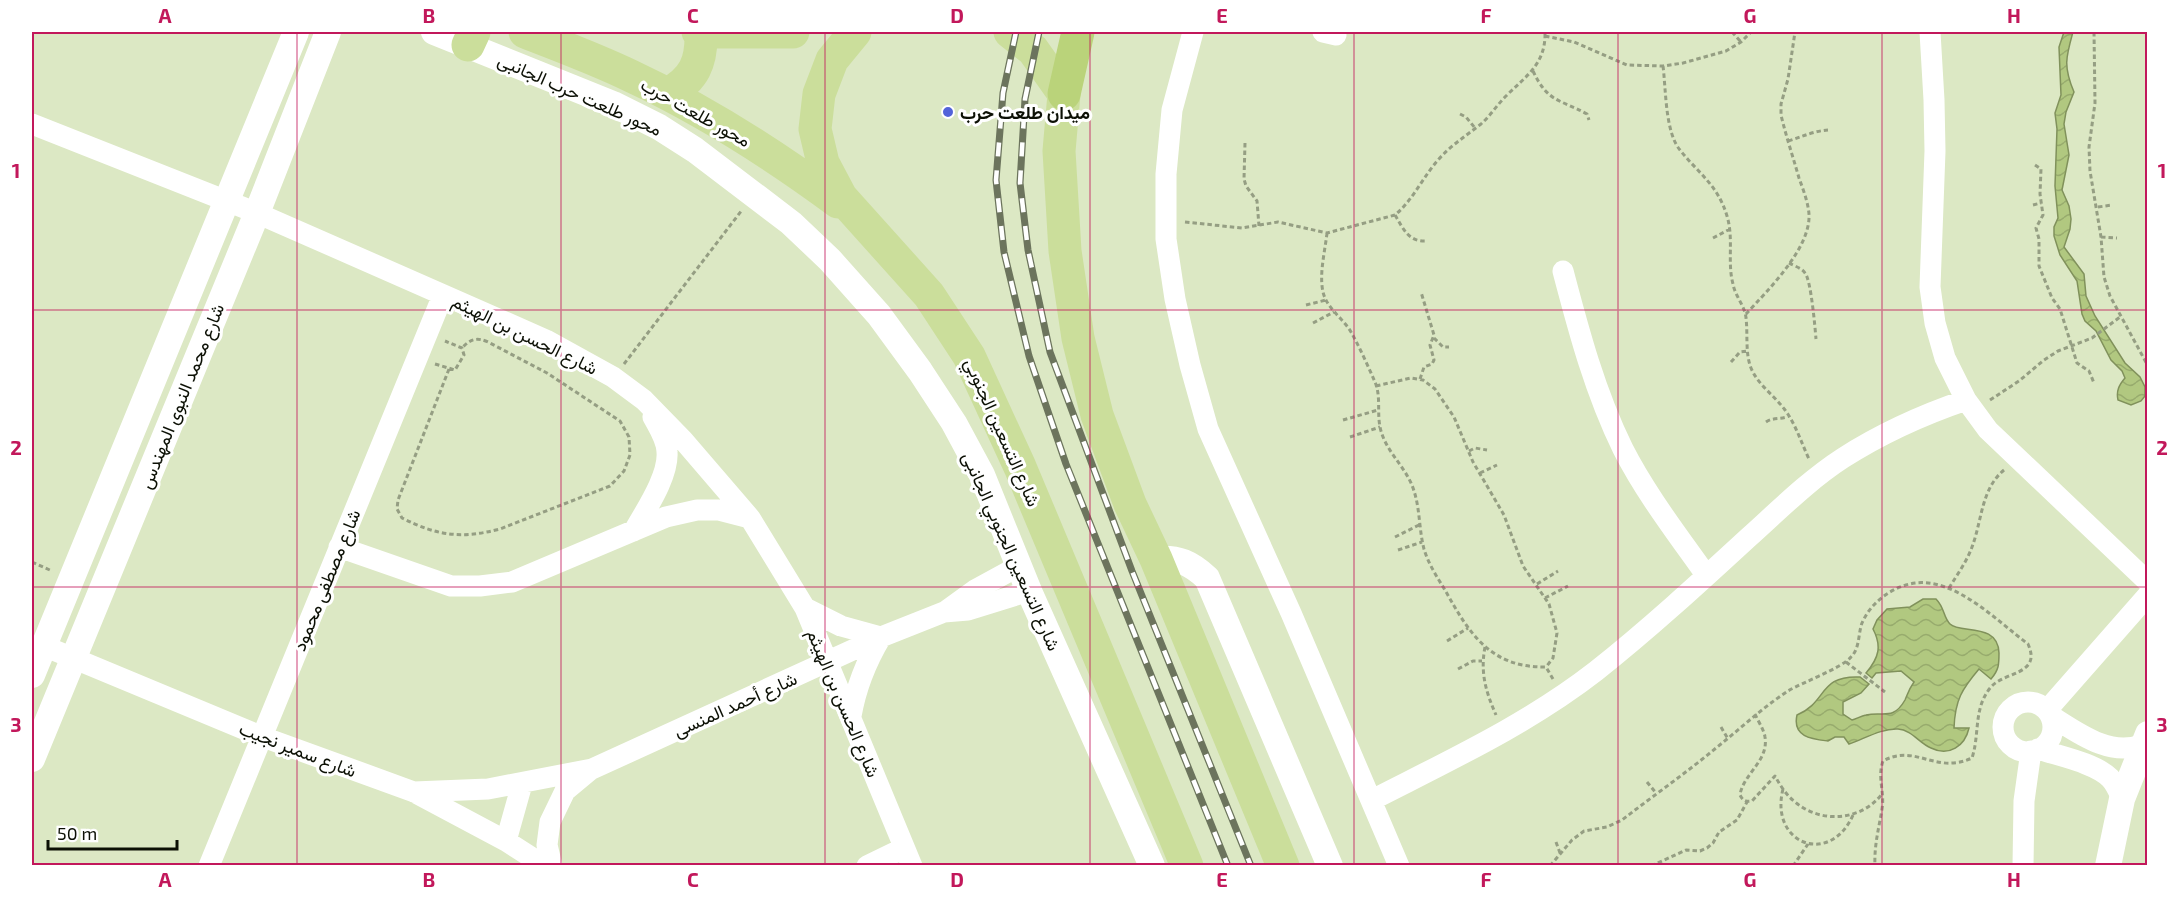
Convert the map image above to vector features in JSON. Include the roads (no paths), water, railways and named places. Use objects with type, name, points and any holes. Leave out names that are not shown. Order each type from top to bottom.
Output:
[{"type":"highway","points":[[1064,94],[1078,32]]},
{"type":"main road","name":"محور طلعت حرب","points":[[525,32],[668,94],[758,146],[855,214]]},
{"type":"main road","points":[[668,94],[681,87],[695,69],[702,47],[700,32],[793,32]]},
{"type":"main road","name":"شارع التسعين الجنوبي","points":[[855,32],[832,60],[824,76],[816,111],[820,155],[830,180],[855,214],[929,295],[969,356],[1020,467],[1187,866]]},
{"type":"main road","points":[[1010,32],[1038,57],[1064,94],[1059,142],[1060,190],[1066,260],[1078,338],[1111,457],[1156,559],[1283,866]]},
{"type":"street","name":"شارع محمد النبوى المهندس","points":[[32,675],[296,32]]},
{"type":"street","name":"شارع محمد النبوى المهندس","points":[[32,759],[328,32]]},
{"type":"street","name":"محور طلعت حرب الجانبى","points":[[434,32],[471,38],[658,127],[695,150],[791,223],[830,260]]},
{"type":"street","points":[[1193,32],[1172,110],[1166,174],[1167,239],[1175,299],[1190,365],[1208,429],[1291,613],[1399,866]]},
{"type":"street","points":[[1930,32],[1935,151],[1930,287],[1935,323],[1945,358],[1969,405],[1988,430],[2148,582]]},
{"type":"street","name":"شارع الحسن بن الهيثم","points":[[34,131],[256,213],[546,340],[614,377],[644,400],[683,440],[750,518],[805,608],[908,857]]},
{"type":"street","name":"شارع التسعين الجنوبي الجانبى","points":[[830,260],[879,315],[920,370],[954,423],[982,475],[1029,591],[1152,866]]},
{"type":"street","points":[[1563,271],[1590,368],[1605,410],[1646,488],[1707,575]]},
{"type":"street","name":"شارع مصطفى محمود","points":[[209,866],[443,295]]},
{"type":"street","points":[[634,531],[655,493],[664,472],[668,454],[664,439],[644,400]]},
{"type":"street","points":[[1372,800],[1502,731],[1563,695],[1634,640],[1817,477],[1841,459],[1894,428],[1928,413],[1969,405]]},
{"type":"street","points":[[339,547],[451,586],[480,586],[512,582],[666,517],[697,510],[719,510],[750,518]]},
{"type":"street","points":[[1156,559],[1183,560],[1207,578],[1330,866]]},
{"type":"street","name":"شارع أحمد المنسى","points":[[414,792],[488,789],[592,769],[881,637],[944,612],[962,598],[1019,566]]},
{"type":"street","name":"شارع أحمد المنسى","points":[[944,612],[968,610],[1029,591]]},
{"type":"street","points":[[2035,750],[2045,745],[2052,732],[2049,713],[2148,595]]},
{"type":"street","points":[[805,608],[841,626],[881,637],[870,656],[855,692],[851,716]]},
{"type":"street","name":"شارع سمير نجيب","points":[[44,646],[263,737],[414,792],[506,841],[545,866]]},
{"type":"street","points":[[2122,799],[2111,778],[2101,771],[2035,750],[2014,747],[2008,742],[2005,734],[2005,718],[2016,705],[2024,702],[2040,705],[2086,737],[2110,747],[2133,748],[2145,739]]},
{"type":"street","points":[[2108,866],[2122,799],[2145,739]]},
{"type":"street","points":[[2023,866],[2024,801],[2035,750]]},
{"type":"street","name":"شارع أحمد المنسى","points":[[552,866],[547,844],[550,822],[557,805],[565,791],[592,769]]},
{"type":"street","points":[[506,841],[522,784]]},
{"type":"street","points":[[867,866],[908,857]]},
{"type":"water","points":[[2064,32],[2073,32],[2067,68],[2074,92],[2064,124],[2069,155],[2062,190],[2069,206],[2071,219],[2064,247],[2084,274],[2086,296],[2095,316],[2125,363],[2140,377],[2145,387],[2145,396],[2141,401],[2131,405],[2118,400],[2118,388],[2125,378],[2122,371],[2111,360],[2096,331],[2085,321],[2077,281],[2060,255],[2054,236],[2054,227],[2058,218],[2055,186],[2057,129],[2055,113],[2061,95],[2059,47]]},
{"type":"water","points":[[1923,599],[1936,599],[1950,624],[1955,627],[1986,633],[1997,643],[1999,664],[1994,676],[1991,679],[1979,669],[1964,689],[1958,702],[1954,728],[1969,728],[1960,745],[1950,750],[1938,750],[1898,729],[1879,732],[1849,744],[1844,737],[1835,737],[1828,741],[1810,738],[1800,732],[1797,728],[1797,715],[1807,710],[1824,690],[1837,680],[1860,677],[1869,684],[1861,693],[1843,702],[1843,714],[1852,720],[1866,715],[1892,713],[1901,707],[1914,682],[1901,671],[1876,673],[1872,678],[1866,673],[1878,652],[1878,641],[1873,629],[1877,620],[1887,609],[1910,607]]},
{"type":"railway","points":[[1016,32],[1003,93],[996,180],[1004,252],[1029,356],[1066,464],[1228,866]]},
{"type":"railway","points":[[1039,32],[1025,99],[1020,183],[1028,250],[1050,352],[1132,571],[1251,866]]},
{"type":"place","name":"ميدان طلعت حرب","points":[[948,112]]}]
